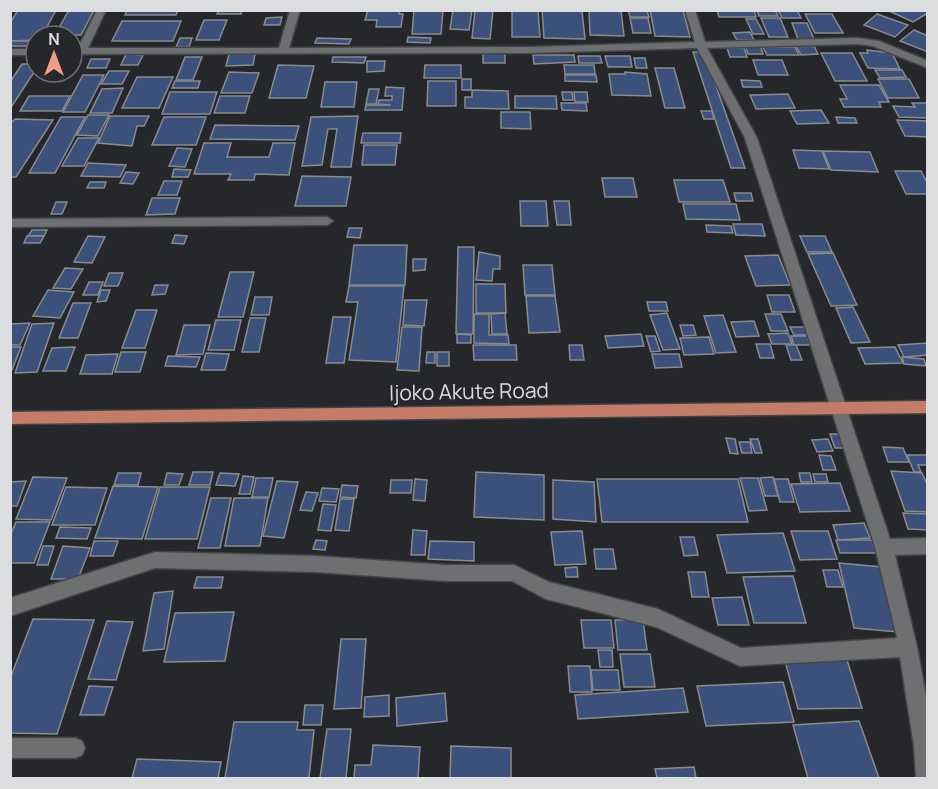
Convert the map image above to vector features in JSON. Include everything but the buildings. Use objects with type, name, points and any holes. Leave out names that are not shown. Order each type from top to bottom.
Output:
[{"type":"main road","name":"Ijoko Akute Road","points":[[10,418],[927,407]]},
{"type":"street","points":[[84,38],[102,10]]},
{"type":"street","points":[[283,50],[295,10]]},
{"type":"street","points":[[690,10],[701,46],[751,138],[884,547],[908,647],[926,746],[926,778]]},
{"type":"street","points":[[84,51],[530,50],[858,41],[875,43],[927,65]]},
{"type":"street","points":[[10,223],[327,221]]},
{"type":"street","points":[[884,547],[927,546]]},
{"type":"street","points":[[10,607],[155,560],[316,564],[446,573],[514,573],[546,590],[658,618],[740,657],[908,647]]},
{"type":"street","points":[[10,748],[75,748]]}]
